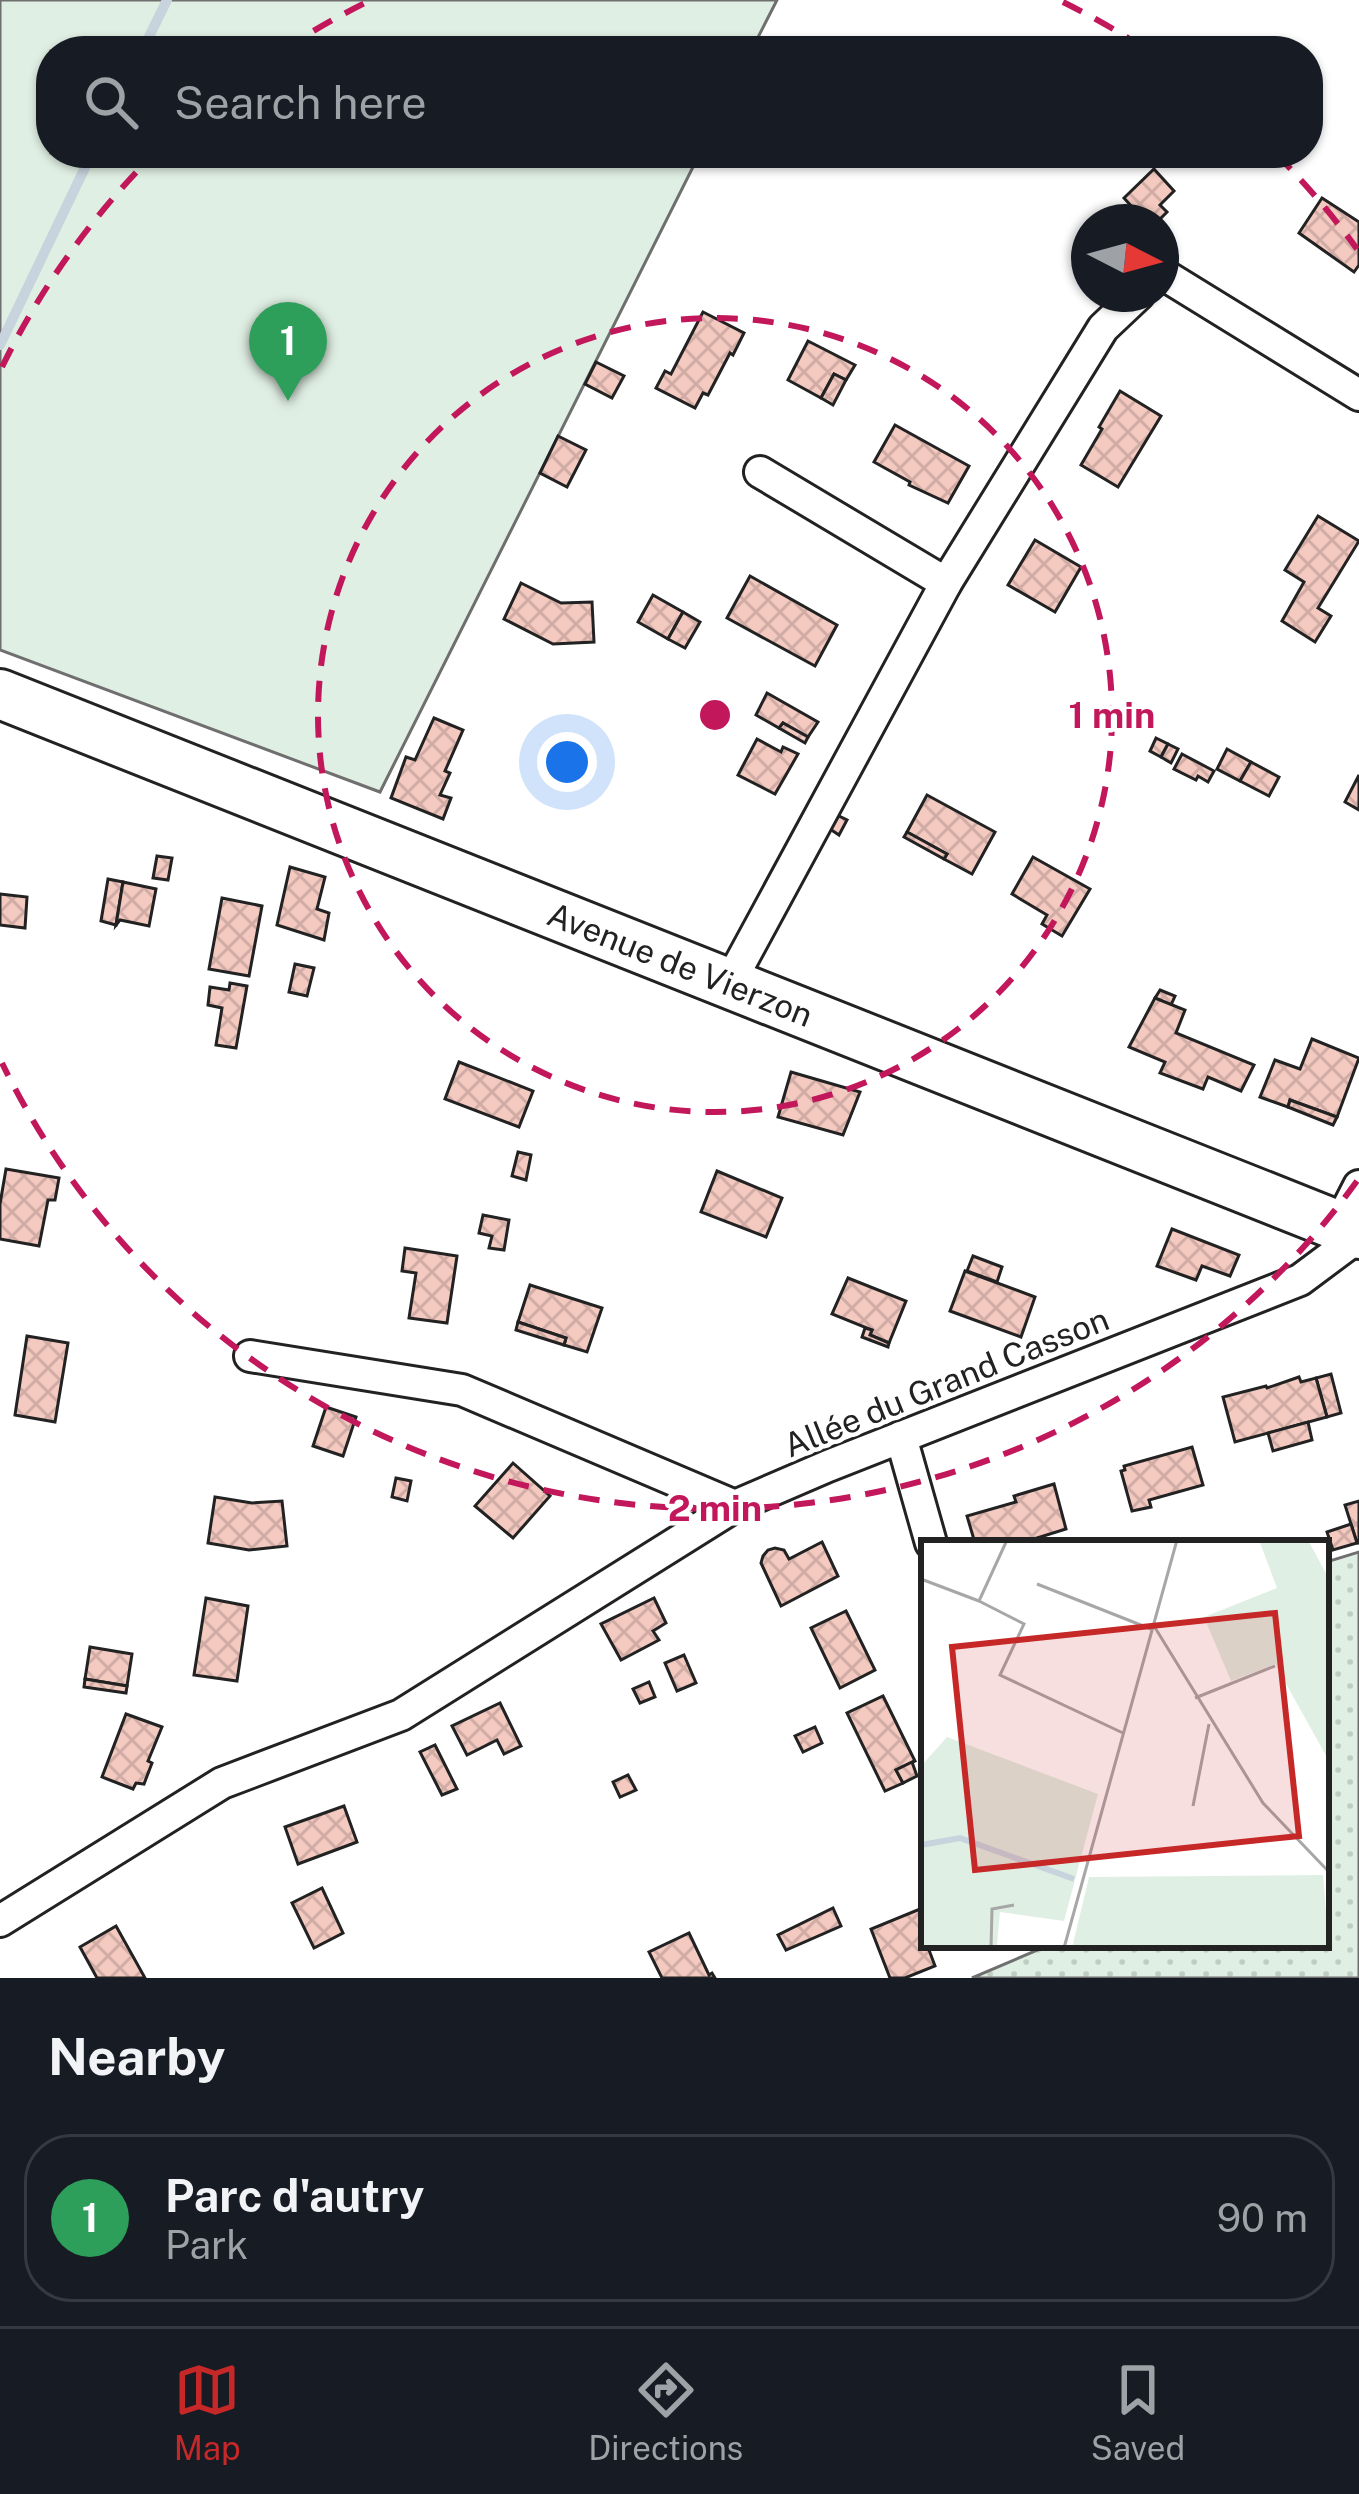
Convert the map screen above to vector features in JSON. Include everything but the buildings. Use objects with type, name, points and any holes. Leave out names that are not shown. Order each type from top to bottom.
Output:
[{"type":"main road","name":"Avenue de Vierzon","points":[[0,694],[730,982],[1354,1220]]},
{"type":"street","points":[[1179,284],[1359,395]]},
{"type":"street","points":[[730,982],[946,583],[1103,328],[1120,312]]},
{"type":"street","points":[[760,472],[946,583]]},
{"type":"street","name":"Allée du Grand Casson","points":[[0,1922],[222,1783],[401,1715],[735,1506],[1300,1280],[1354,1220]]},
{"type":"street","points":[[250,1356],[462,1390],[735,1506]]},
{"type":"street","points":[[901,1437],[930,1540]]},
{"type":"green space","points":[[0,0],[777,0],[759,36],[36,36],[36,168],[692,168],[380,792],[0,650]]},
{"type":"green space","points":[[1359,1552],[1359,1978],[972,1978],[1042,1948],[1329,1948],[1329,1561]]},
{"type":"waterway","points":[[149,36],[167,0]]},
{"type":"waterway","points":[[0,345],[85,168]]},
{"type":"place","name":"Parc d'autry","points":[[288,401]]}]
